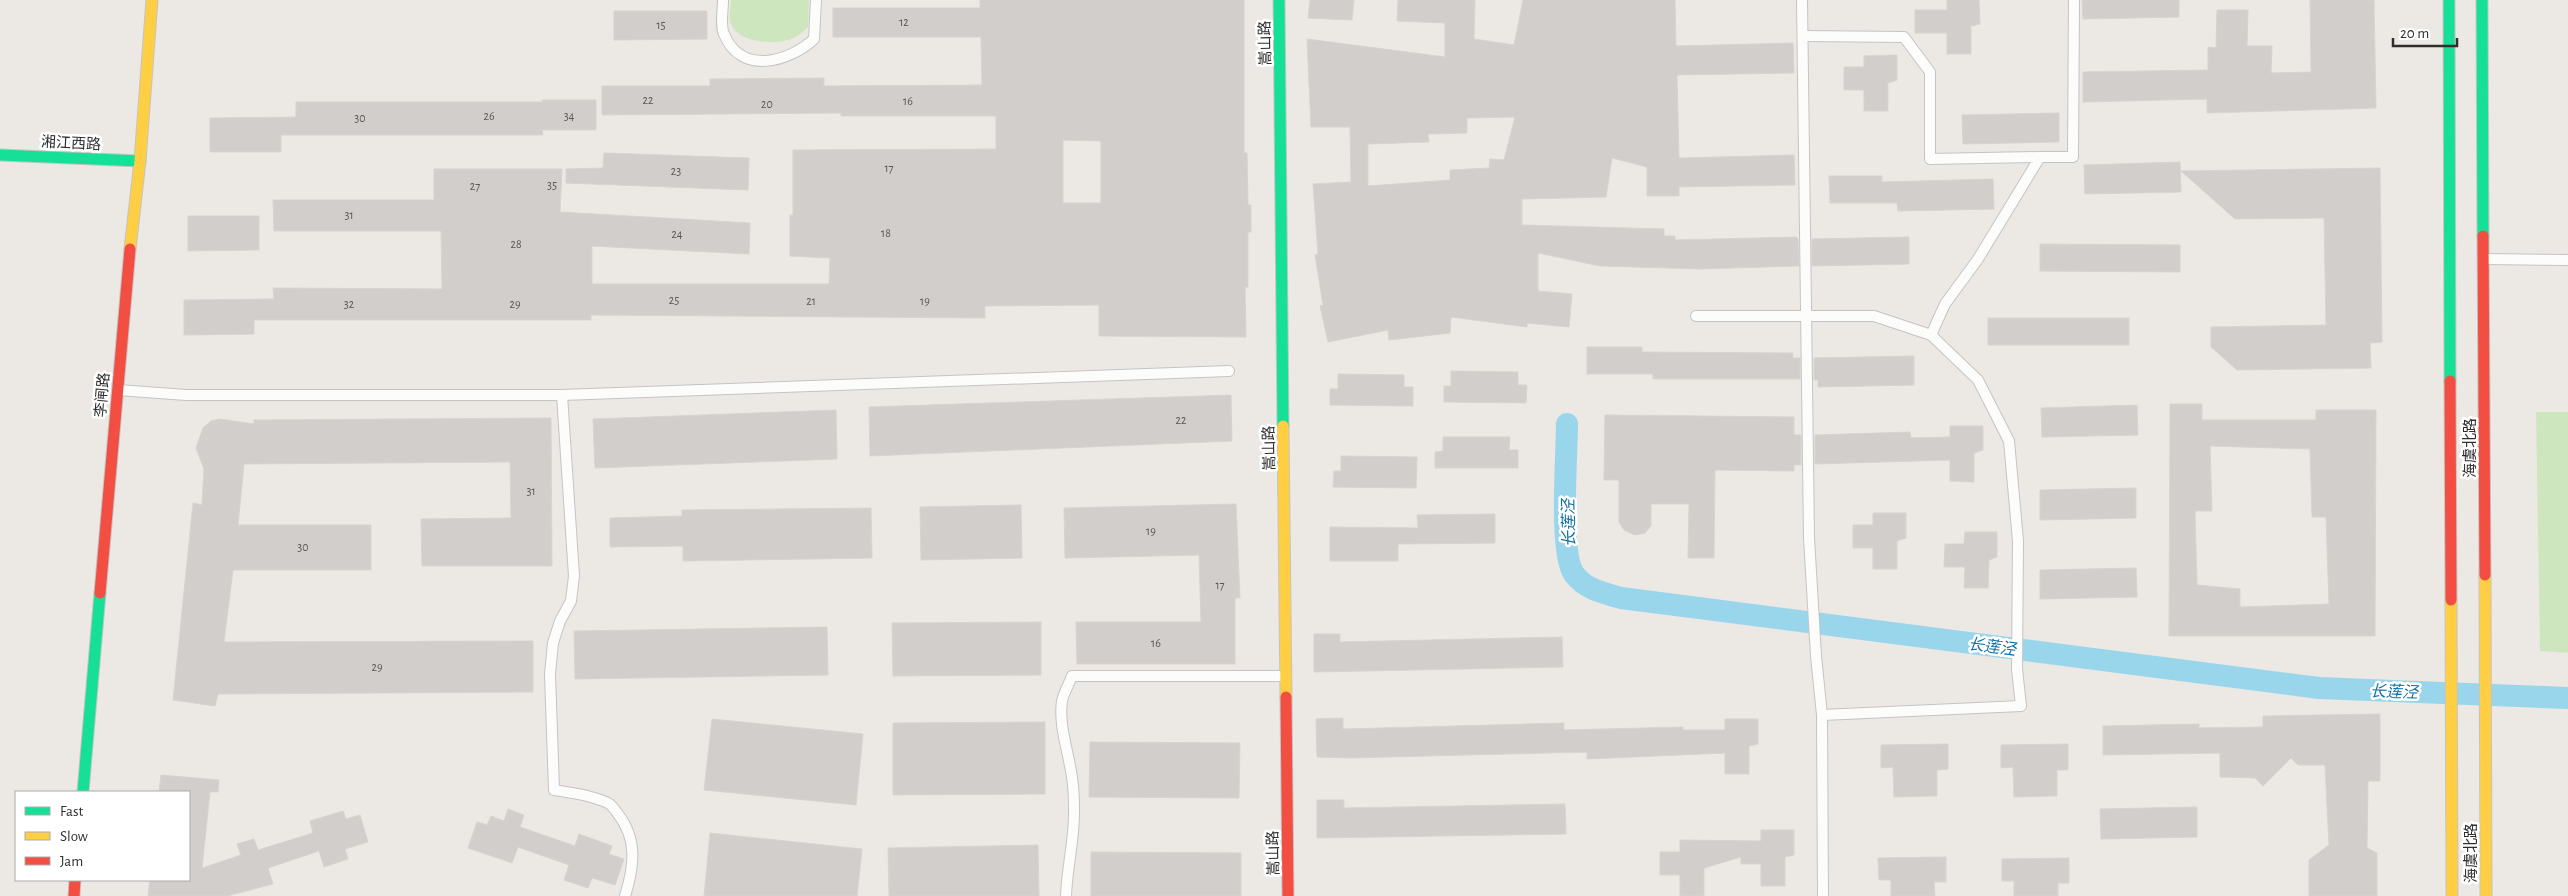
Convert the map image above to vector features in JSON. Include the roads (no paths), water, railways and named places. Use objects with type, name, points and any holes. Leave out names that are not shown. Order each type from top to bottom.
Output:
[{"type":"street","name":"李闸路","points":[[83,791],[117,390],[140,161],[152,0]]},
{"type":"street","name":"嵩山路","points":[[1279,0],[1288,896]]},
{"type":"street","name":"海虞北路","points":[[2449,0],[2452,896]]},
{"type":"street","name":"海虞北路","points":[[2482,0],[2486,896]]},
{"type":"street","name":"湘江西路","points":[[0,154],[140,161]]},
{"type":"street","points":[[74,896],[75,881]]},
{"type":"lane","points":[[723,0],[723,34],[734,49],[750,60],[766,62],[787,58],[802,50],[814,39],[816,0]]},
{"type":"lane","points":[[1802,0],[1809,538],[1816,656],[1822,715],[1823,896]]},
{"type":"lane","points":[[1803,36],[1904,36],[1930,72],[1930,159],[2073,156],[2074,0]]},
{"type":"lane","points":[[1931,335],[1945,304],[1978,259],[2040,157]]},
{"type":"lane","points":[[2484,258],[2568,260]]},
{"type":"lane","points":[[1696,316],[1874,316],[1931,335],[1978,380],[2009,441],[2018,541],[2017,669],[2021,706],[1822,715]]},
{"type":"lane","points":[[117,390],[186,395],[562,395],[1229,371]]},
{"type":"lane","points":[[562,395],[574,576],[571,601],[560,621],[553,644],[550,674],[554,790],[591,796],[610,804],[623,821],[630,834],[633,853],[631,877],[625,896]]},
{"type":"lane","points":[[1066,896],[1067,876],[1074,841],[1074,809],[1070,766],[1064,746],[1062,700],[1072,676],[1286,676]]},
{"type":"waterway","name":"长莲泾","points":[[1567,424],[1565,525],[1569,563],[1574,574],[1584,584],[1621,598],[2319,688],[2568,698]]}]
